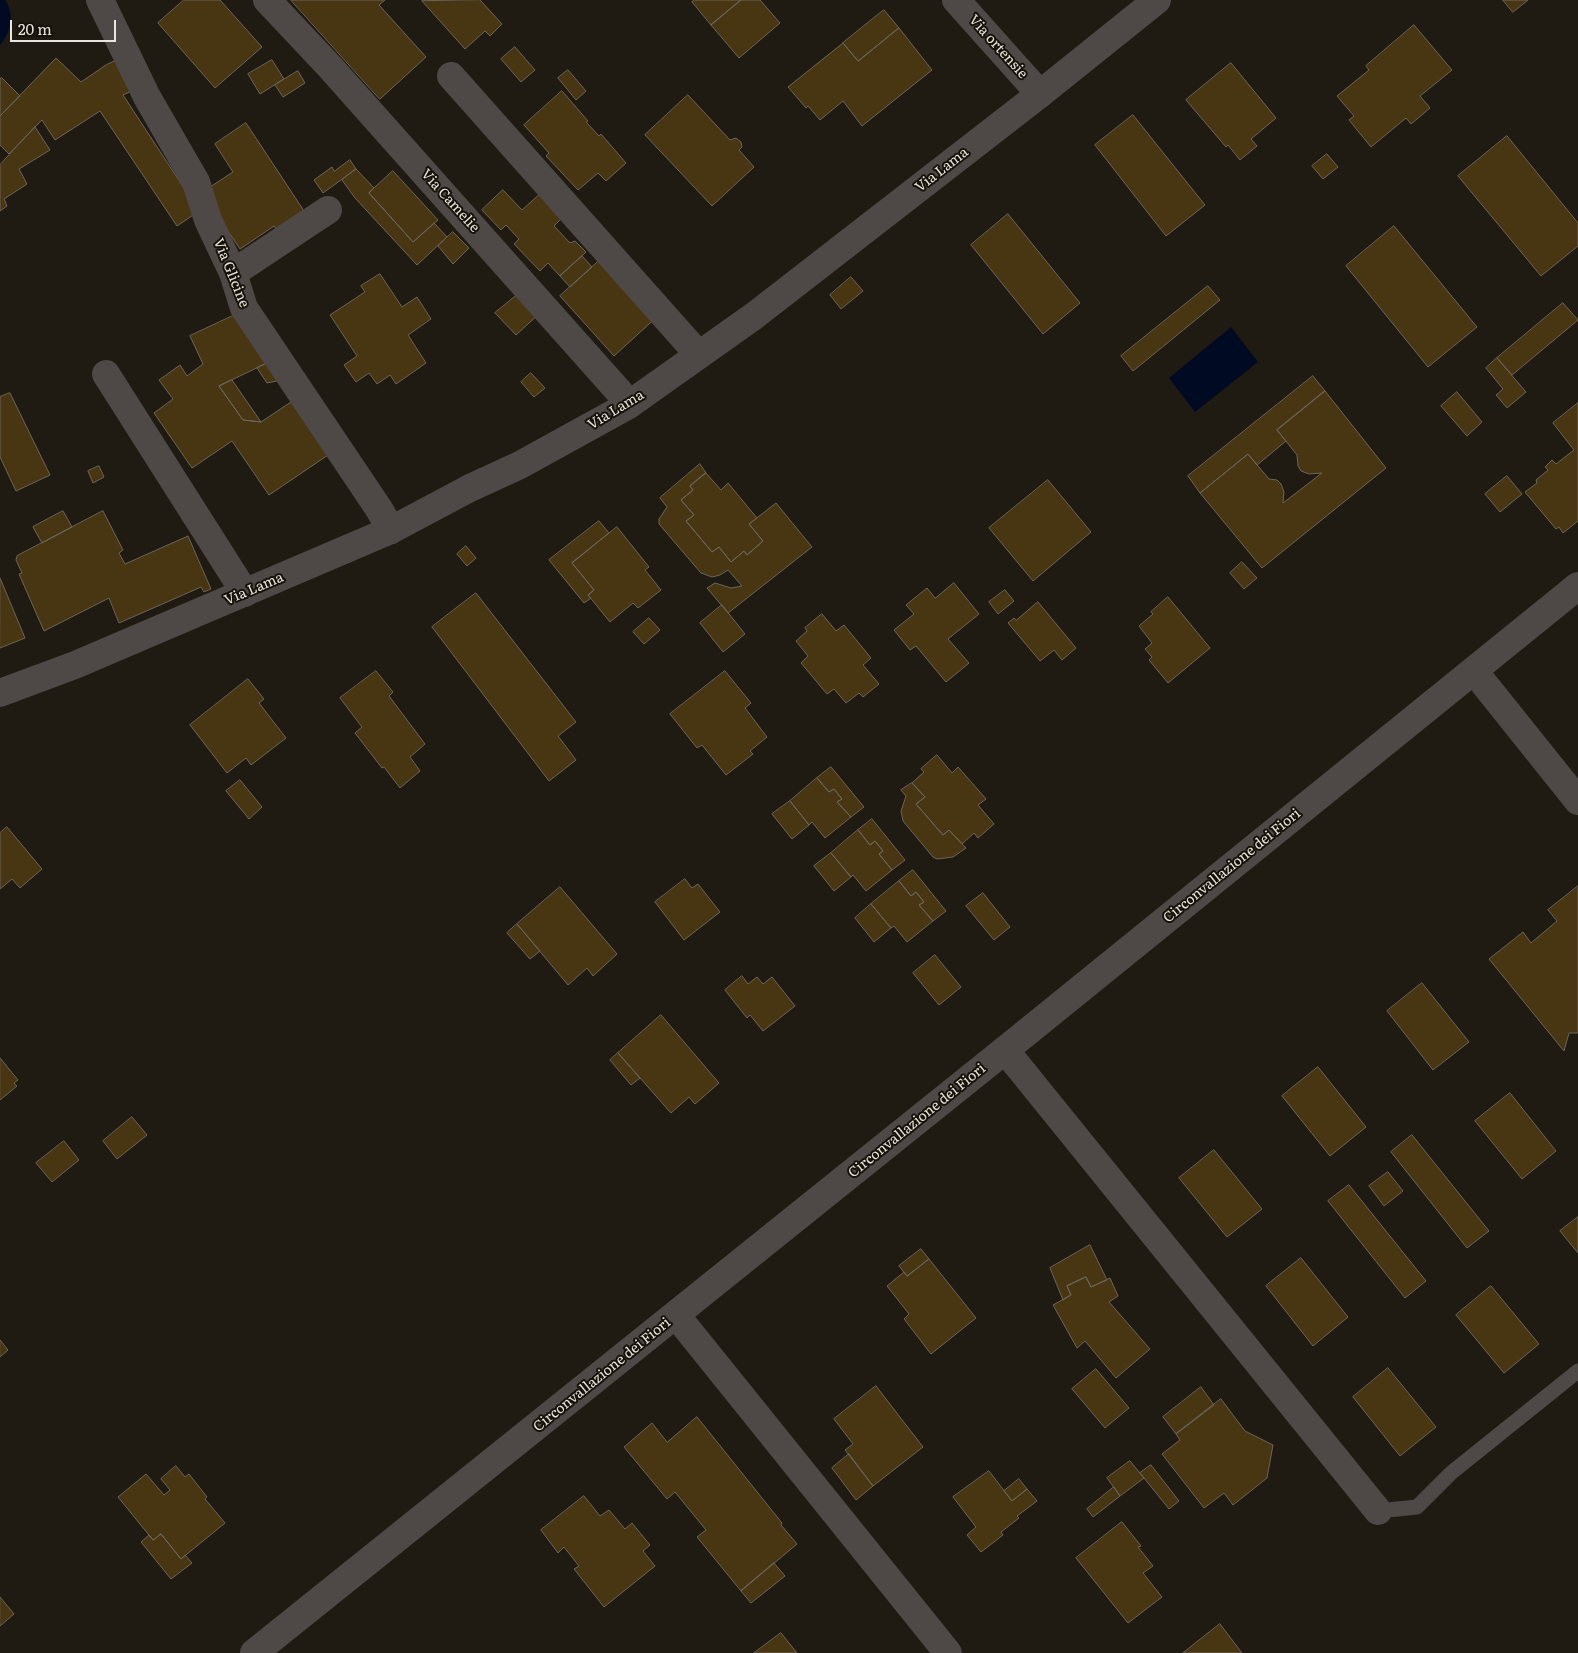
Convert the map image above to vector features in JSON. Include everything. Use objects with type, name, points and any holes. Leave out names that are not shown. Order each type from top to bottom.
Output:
[{"type":"street","name":"Via Glicine","points":[[100,0],[147,97],[196,182],[208,220],[233,273],[244,308],[380,509],[391,530]]},
{"type":"street","name":"Via Camelie","points":[[267,0],[330,67],[630,404]]},
{"type":"street","name":"Via ortensie","points":[[956,0],[1040,94]]},
{"type":"street","name":"Via Lama","points":[[0,693],[75,665],[391,530],[470,488],[520,465],[630,404],[754,316],[1040,94],[1157,0]]},
{"type":"street","points":[[451,76],[700,355]]},
{"type":"street","points":[[233,273],[328,210]]},
{"type":"street","points":[[106,374],[245,593]]},
{"type":"street","name":"Circonvallazione dei Fiori","points":[[256,1653],[1578,586]]},
{"type":"street","points":[[1474,671],[1578,800]]},
{"type":"street","points":[[1005,1050],[1378,1511]]},
{"type":"street","points":[[676,1315],[948,1653]]},
{"type":"lane","points":[[1378,1511],[1417,1507],[1452,1474],[1578,1371]]},
{"type":"water","points":[[0,0],[5,0],[11,17],[7,35],[0,45]]},
{"type":"water","points":[[1231,327],[1258,362],[1195,412],[1169,378]]},
{"type":"building","points":[[184,0],[220,0],[262,47],[215,88],[158,23]]},
{"type":"building","points":[[291,0],[385,0],[379,5],[426,57],[380,99]]},
{"type":"building","points":[[480,0],[502,24],[490,36],[485,31],[465,49],[422,1]]},
{"type":"building","points":[[695,0],[741,0],[711,25],[692,2]]},
{"type":"building","points":[[741,0],[760,0],[780,23],[739,58],[711,25]]},
{"type":"building","points":[[1503,0],[1528,0],[1513,12]]},
{"type":"building","points":[[884,10],[899,28],[858,61],[843,43]]},
{"type":"building","points":[[1414,25],[1452,70],[1420,96],[1430,108],[1411,124],[1406,118],[1371,147],[1349,120],[1354,116],[1337,96],[1369,70],[1366,66]]},
{"type":"building","points":[[899,28],[932,70],[862,126],[843,101],[820,120],[808,106],[806,108],[788,87],[843,43],[858,61]]},
{"type":"building","points":[[515,47],[535,70],[521,82],[501,59]]},
{"type":"building","points":[[123,57],[140,87],[123,95],[199,211],[177,226],[100,111],[55,140],[42,120],[9,154],[0,145],[0,116],[56,58],[81,82],[106,65]]},
{"type":"building","points":[[272,60],[284,79],[260,94],[248,74]]},
{"type":"building","points":[[1231,63],[1276,118],[1251,139],[1257,146],[1240,160],[1228,145],[1226,147],[1186,100]]},
{"type":"building","points":[[568,70],[586,91],[576,100],[558,78]]},
{"type":"building","points":[[298,71],[305,83],[283,97],[275,85]]},
{"type":"building","points":[[2,78],[20,96],[0,116],[0,79]]},
{"type":"building","points":[[562,91],[588,121],[586,122],[599,136],[601,134],[626,163],[606,181],[598,173],[578,190],[546,156],[549,153],[524,125]]},
{"type":"building","points":[[688,95],[730,140],[736,138],[741,142],[742,147],[739,150],[754,167],[712,206],[645,135]]},
{"type":"building","points":[[1133,115],[1205,205],[1166,236],[1095,145]]},
{"type":"building","points":[[246,123],[306,214],[279,233],[274,226],[240,249],[208,201],[207,189],[233,172],[215,144]]},
{"type":"building","points":[[35,127],[50,150],[19,169],[27,184],[4,199],[7,206],[0,211],[0,165]]},
{"type":"building","points":[[1507,136],[1578,223],[1578,246],[1541,276],[1458,176]]},
{"type":"building","points":[[1327,154],[1338,167],[1323,179],[1312,166]]},
{"type":"building","points":[[350,160],[356,169],[323,193],[314,180],[332,167],[334,171]]},
{"type":"building","points":[[356,169],[374,188],[369,193],[413,242],[434,223],[447,237],[417,265],[355,198],[342,180]]},
{"type":"building","points":[[393,171],[438,220],[413,242],[369,193]]},
{"type":"building","points":[[503,190],[522,210],[543,191],[564,216],[554,226],[570,243],[575,241],[586,252],[560,276],[548,263],[540,271],[514,244],[519,239],[506,225],[501,230],[482,210]]},
{"type":"building","points":[[1008,214],[1080,303],[1043,334],[971,245]]},
{"type":"building","points":[[1394,226],[1477,327],[1428,367],[1346,266]]},
{"type":"building","points":[[453,232],[469,248],[453,264],[438,246]]},
{"type":"building","points":[[582,256],[592,267],[570,287],[560,276]]},
{"type":"building","points":[[600,260],[660,314],[614,356],[560,296]]},
{"type":"building","points":[[380,274],[402,307],[417,297],[431,319],[408,335],[426,363],[396,384],[390,375],[377,384],[369,373],[356,382],[344,365],[357,356],[330,315],[365,292],[361,286]]},
{"type":"building","points":[[851,277],[863,291],[841,309],[830,295]]},
{"type":"building","points":[[1208,286],[1220,300],[1133,371],[1121,356]]},
{"type":"building","points":[[522,291],[541,312],[516,335],[495,313]]},
{"type":"building","points":[[1563,303],[1578,320],[1512,375],[1497,358]]},
{"type":"building","points":[[237,314],[267,363],[219,386],[243,420],[261,422],[297,398],[334,451],[269,495],[232,441],[192,468],[154,413],[173,399],[159,380],[180,365],[187,376],[203,364],[190,336]]},
{"type":"building","points":[[1497,358],[1526,392],[1507,408],[1496,395],[1503,389],[1486,368]]},
{"type":"building","points":[[273,360],[277,381],[267,383],[257,368]]},
{"type":"building","points":[[531,373],[545,388],[534,397],[521,382]]},
{"type":"building","points":[[1313,376],[1325,391],[1277,430],[1286,441],[1257,465],[1248,454],[1200,493],[1188,476]]},
{"type":"building","points":[[232,380],[261,422],[243,420],[219,386]]},
{"type":"building","points":[[1325,391],[1386,468],[1262,568],[1200,493],[1248,454],[1269,479],[1277,480],[1281,484],[1284,492],[1283,503],[1322,473],[1309,474],[1301,471],[1298,466],[1297,455],[1277,430]]},
{"type":"building","points":[[1457,392],[1482,422],[1467,436],[1441,406]]},
{"type":"building","points":[[10,393],[50,475],[16,491],[0,457],[0,397]]},
{"type":"building","points":[[1578,403],[1578,521],[1563,533],[1559,527],[1556,529],[1525,492],[1537,483],[1536,480],[1548,470],[1545,467],[1552,460],[1556,464],[1574,450],[1553,423]]},
{"type":"building","points":[[700,464],[706,473],[690,486],[693,490],[681,500],[694,515],[686,521],[712,552],[719,547],[731,562],[744,551],[747,555],[763,541],[749,524],[776,503],[812,547],[728,613],[707,588],[715,583],[731,588],[742,586],[728,570],[712,577],[701,573],[659,524],[659,519],[667,507],[660,498]]},
{"type":"building","points":[[99,466],[104,477],[93,483],[88,471]]},
{"type":"building","points":[[706,473],[721,490],[728,483],[757,518],[749,524],[763,541],[747,555],[744,551],[731,562],[719,547],[712,552],[686,521],[694,515],[681,500],[693,490],[690,486]]},
{"type":"building","points":[[1507,476],[1522,494],[1500,512],[1485,494]]},
{"type":"building","points":[[1048,480],[1091,532],[1033,581],[989,528]]},
{"type":"building","points":[[63,511],[72,527],[42,543],[33,527]]},
{"type":"building","points":[[103,511],[123,550],[119,553],[125,564],[188,536],[211,589],[204,592],[201,587],[119,623],[109,598],[44,631],[19,574],[22,573],[16,560],[17,556]]},
{"type":"building","points":[[599,521],[609,533],[572,563],[594,590],[588,595],[591,598],[584,603],[549,560]]},
{"type":"building","points":[[617,527],[649,567],[645,570],[661,590],[638,608],[633,603],[610,622],[588,595],[594,590],[572,563]]},
{"type":"building","points":[[466,546],[476,558],[467,566],[457,554]]},
{"type":"building","points":[[1242,562],[1257,578],[1244,589],[1230,573]]},
{"type":"building","points":[[0,578],[25,638],[0,648]]},
{"type":"building","points":[[954,583],[979,614],[948,639],[969,663],[946,682],[916,646],[910,650],[894,630],[914,614],[906,605],[927,588],[935,598]]},
{"type":"building","points":[[1005,590],[1014,601],[998,614],[989,602]]},
{"type":"building","points":[[476,593],[576,722],[558,736],[576,760],[549,781],[432,627]]},
{"type":"building","points":[[1168,597],[1210,648],[1168,683],[1149,660],[1152,657],[1145,649],[1152,643],[1139,626]]},
{"type":"building","points":[[1038,602],[1076,648],[1062,660],[1054,650],[1040,661],[1008,623],[1014,618],[1016,620]]},
{"type":"building","points":[[722,605],[745,634],[723,652],[700,623]]},
{"type":"building","points":[[822,614],[836,631],[844,625],[871,658],[863,665],[879,684],[863,697],[859,693],[846,703],[834,689],[827,694],[801,663],[808,656],[796,641],[807,631],[805,628]]},
{"type":"building","points":[[649,618],[660,630],[644,644],[633,632]]},
{"type":"building","points":[[376,671],[393,692],[389,696],[425,744],[410,757],[420,771],[400,788],[355,733],[362,727],[340,698]]},
{"type":"building","points":[[725,671],[751,703],[745,708],[767,737],[750,751],[753,754],[726,775],[702,745],[697,748],[670,714]]},
{"type":"building","points":[[248,679],[264,699],[259,703],[286,738],[251,765],[246,758],[227,773],[190,725]]},
{"type":"building","points":[[937,755],[952,773],[958,767],[986,799],[978,805],[994,824],[978,838],[974,833],[962,844],[949,830],[943,835],[916,804],[925,797],[912,783],[924,772],[921,769]]},
{"type":"building","points":[[831,767],[864,807],[851,817],[837,802],[842,799],[834,789],[829,792],[817,778]]},
{"type":"building","points":[[817,778],[829,792],[834,789],[842,799],[837,802],[851,817],[825,838],[812,822],[809,825],[790,801]]},
{"type":"building","points":[[240,780],[262,807],[249,819],[226,791]]},
{"type":"building","points":[[912,783],[925,797],[916,804],[943,835],[949,830],[966,848],[953,857],[937,859],[933,857],[903,821],[901,811],[906,796],[901,790]]},
{"type":"building","points":[[790,801],[809,825],[792,839],[772,814]]},
{"type":"building","points":[[872,819],[905,860],[892,870],[879,854],[883,851],[875,841],[870,845],[858,830]]},
{"type":"building","points":[[7,827],[42,869],[20,888],[12,879],[0,889],[0,833]]},
{"type":"building","points":[[858,830],[870,845],[875,841],[883,851],[879,854],[892,870],[866,891],[853,875],[851,877],[831,853]]},
{"type":"building","points":[[831,853],[851,877],[834,891],[814,866]]},
{"type":"building","points":[[913,870],[946,911],[933,921],[919,905],[924,902],[916,892],[911,896],[899,881]]},
{"type":"building","points":[[685,879],[692,888],[698,884],[720,912],[684,940],[655,902]]},
{"type":"building","points":[[899,881],[911,896],[916,892],[924,902],[919,905],[933,921],[907,942],[894,926],[891,928],[871,904]]},
{"type":"building","points":[[1578,886],[1578,1033],[1569,1033],[1564,1051],[1489,959],[1523,932],[1531,943],[1557,921],[1548,910]]},
{"type":"building","points":[[560,887],[617,954],[593,976],[587,968],[568,985],[517,924]]},
{"type":"building","points":[[983,893],[1010,927],[994,940],[966,906]]},
{"type":"building","points":[[871,904],[891,928],[874,942],[855,918]]},
{"type":"building","points":[[517,924],[540,951],[530,959],[507,933]]},
{"type":"building","points":[[935,955],[961,987],[939,1005],[913,973]]},
{"type":"building","points":[[742,976],[748,984],[757,977],[763,984],[772,977],[795,1006],[763,1031],[750,1015],[747,1018],[725,990]]},
{"type":"building","points":[[1422,983],[1469,1042],[1433,1070],[1387,1011]]},
{"type":"building","points":[[661,1015],[719,1083],[695,1104],[689,1097],[671,1113],[618,1053]]},
{"type":"building","points":[[618,1053],[640,1078],[631,1085],[610,1060]]},
{"type":"building","points":[[0,1058],[18,1080],[14,1083],[17,1086],[0,1100]]},
{"type":"building","points":[[1318,1067],[1366,1127],[1330,1156],[1282,1096]]},
{"type":"building","points":[[1510,1093],[1556,1151],[1522,1179],[1475,1121]]},
{"type":"building","points":[[132,1117],[147,1135],[117,1159],[103,1141]]},
{"type":"building","points":[[1412,1135],[1489,1231],[1467,1248],[1391,1152]]},
{"type":"building","points":[[64,1141],[79,1160],[52,1182],[36,1163]]},
{"type":"building","points":[[1214,1150],[1262,1209],[1227,1237],[1179,1178]]},
{"type":"building","points":[[1388,1172],[1403,1191],[1384,1206],[1369,1186]]},
{"type":"building","points":[[1349,1185],[1426,1281],[1405,1298],[1328,1201]]},
{"type":"building","points":[[1578,1217],[1578,1253],[1560,1231]]},
{"type":"building","points":[[1090,1245],[1107,1280],[1091,1287],[1086,1277],[1067,1286],[1071,1295],[1063,1300],[1050,1268]]},
{"type":"building","points":[[921,1249],[929,1259],[907,1276],[899,1266]]},
{"type":"building","points":[[1301,1258],[1348,1317],[1313,1346],[1266,1286]]},
{"type":"building","points":[[929,1259],[976,1318],[931,1354],[904,1319],[909,1314],[887,1286],[904,1272],[907,1276]]},
{"type":"building","points":[[1086,1277],[1091,1287],[1110,1278],[1118,1296],[1109,1302],[1150,1349],[1116,1378],[1085,1341],[1077,1348],[1053,1305],[1071,1295],[1067,1286]]},
{"type":"building","points":[[1491,1286],[1539,1344],[1504,1373],[1456,1315]]},
{"type":"building","points":[[0,1340],[8,1350],[0,1357]]},
{"type":"building","points":[[1388,1368],[1436,1427],[1400,1456],[1353,1397]]},
{"type":"building","points":[[1096,1369],[1129,1408],[1105,1428],[1072,1389]]},
{"type":"building","points":[[876,1386],[923,1447],[873,1486],[845,1450],[853,1444],[834,1419]]},
{"type":"building","points":[[1201,1387],[1214,1405],[1176,1434],[1163,1417]]},
{"type":"building","points":[[1221,1399],[1245,1431],[1273,1445],[1267,1478],[1233,1505],[1224,1493],[1204,1508],[1162,1454],[1180,1440],[1176,1434]]},
{"type":"building","points":[[697,1417],[797,1544],[741,1591],[697,1537],[706,1530],[675,1492],[667,1499],[624,1447],[652,1423],[667,1442]]},
{"type":"building","points":[[849,1454],[873,1486],[856,1500],[832,1468]]},
{"type":"building","points":[[1130,1461],[1144,1478],[1120,1496],[1107,1478]]},
{"type":"building","points":[[1151,1465],[1179,1501],[1169,1509],[1140,1473]]},
{"type":"building","points":[[176,1466],[185,1477],[189,1474],[207,1497],[205,1499],[225,1523],[181,1559],[161,1534],[153,1540],[118,1497],[146,1474],[164,1495],[170,1490],[161,1479]]},
{"type":"building","points":[[989,1471],[1012,1501],[1027,1489],[1037,1501],[1017,1516],[1019,1518],[1001,1532],[1003,1535],[981,1552],[967,1535],[976,1527],[953,1497]]},
{"type":"building","points":[[1019,1479],[1027,1489],[1012,1501],[1004,1491]]},
{"type":"building","points":[[1114,1487],[1120,1496],[1093,1517],[1087,1509]]},
{"type":"building","points":[[584,1496],[600,1516],[609,1510],[625,1529],[632,1523],[650,1545],[643,1551],[655,1566],[604,1607],[574,1569],[579,1566],[564,1547],[558,1553],[541,1530]]},
{"type":"building","points":[[1122,1522],[1141,1546],[1138,1547],[1153,1566],[1143,1573],[1162,1597],[1128,1623],[1076,1558]]},
{"type":"building","points":[[161,1534],[181,1559],[185,1555],[192,1563],[171,1579],[141,1542],[149,1535],[153,1540]]},
{"type":"building","points":[[774,1563],[785,1576],[751,1603],[741,1591]]},
{"type":"building","points":[[0,1597],[14,1614],[0,1626]]},
{"type":"building","points":[[1220,1624],[1242,1653],[1183,1653]]},
{"type":"building","points":[[781,1633],[797,1653],[754,1653]]}]
